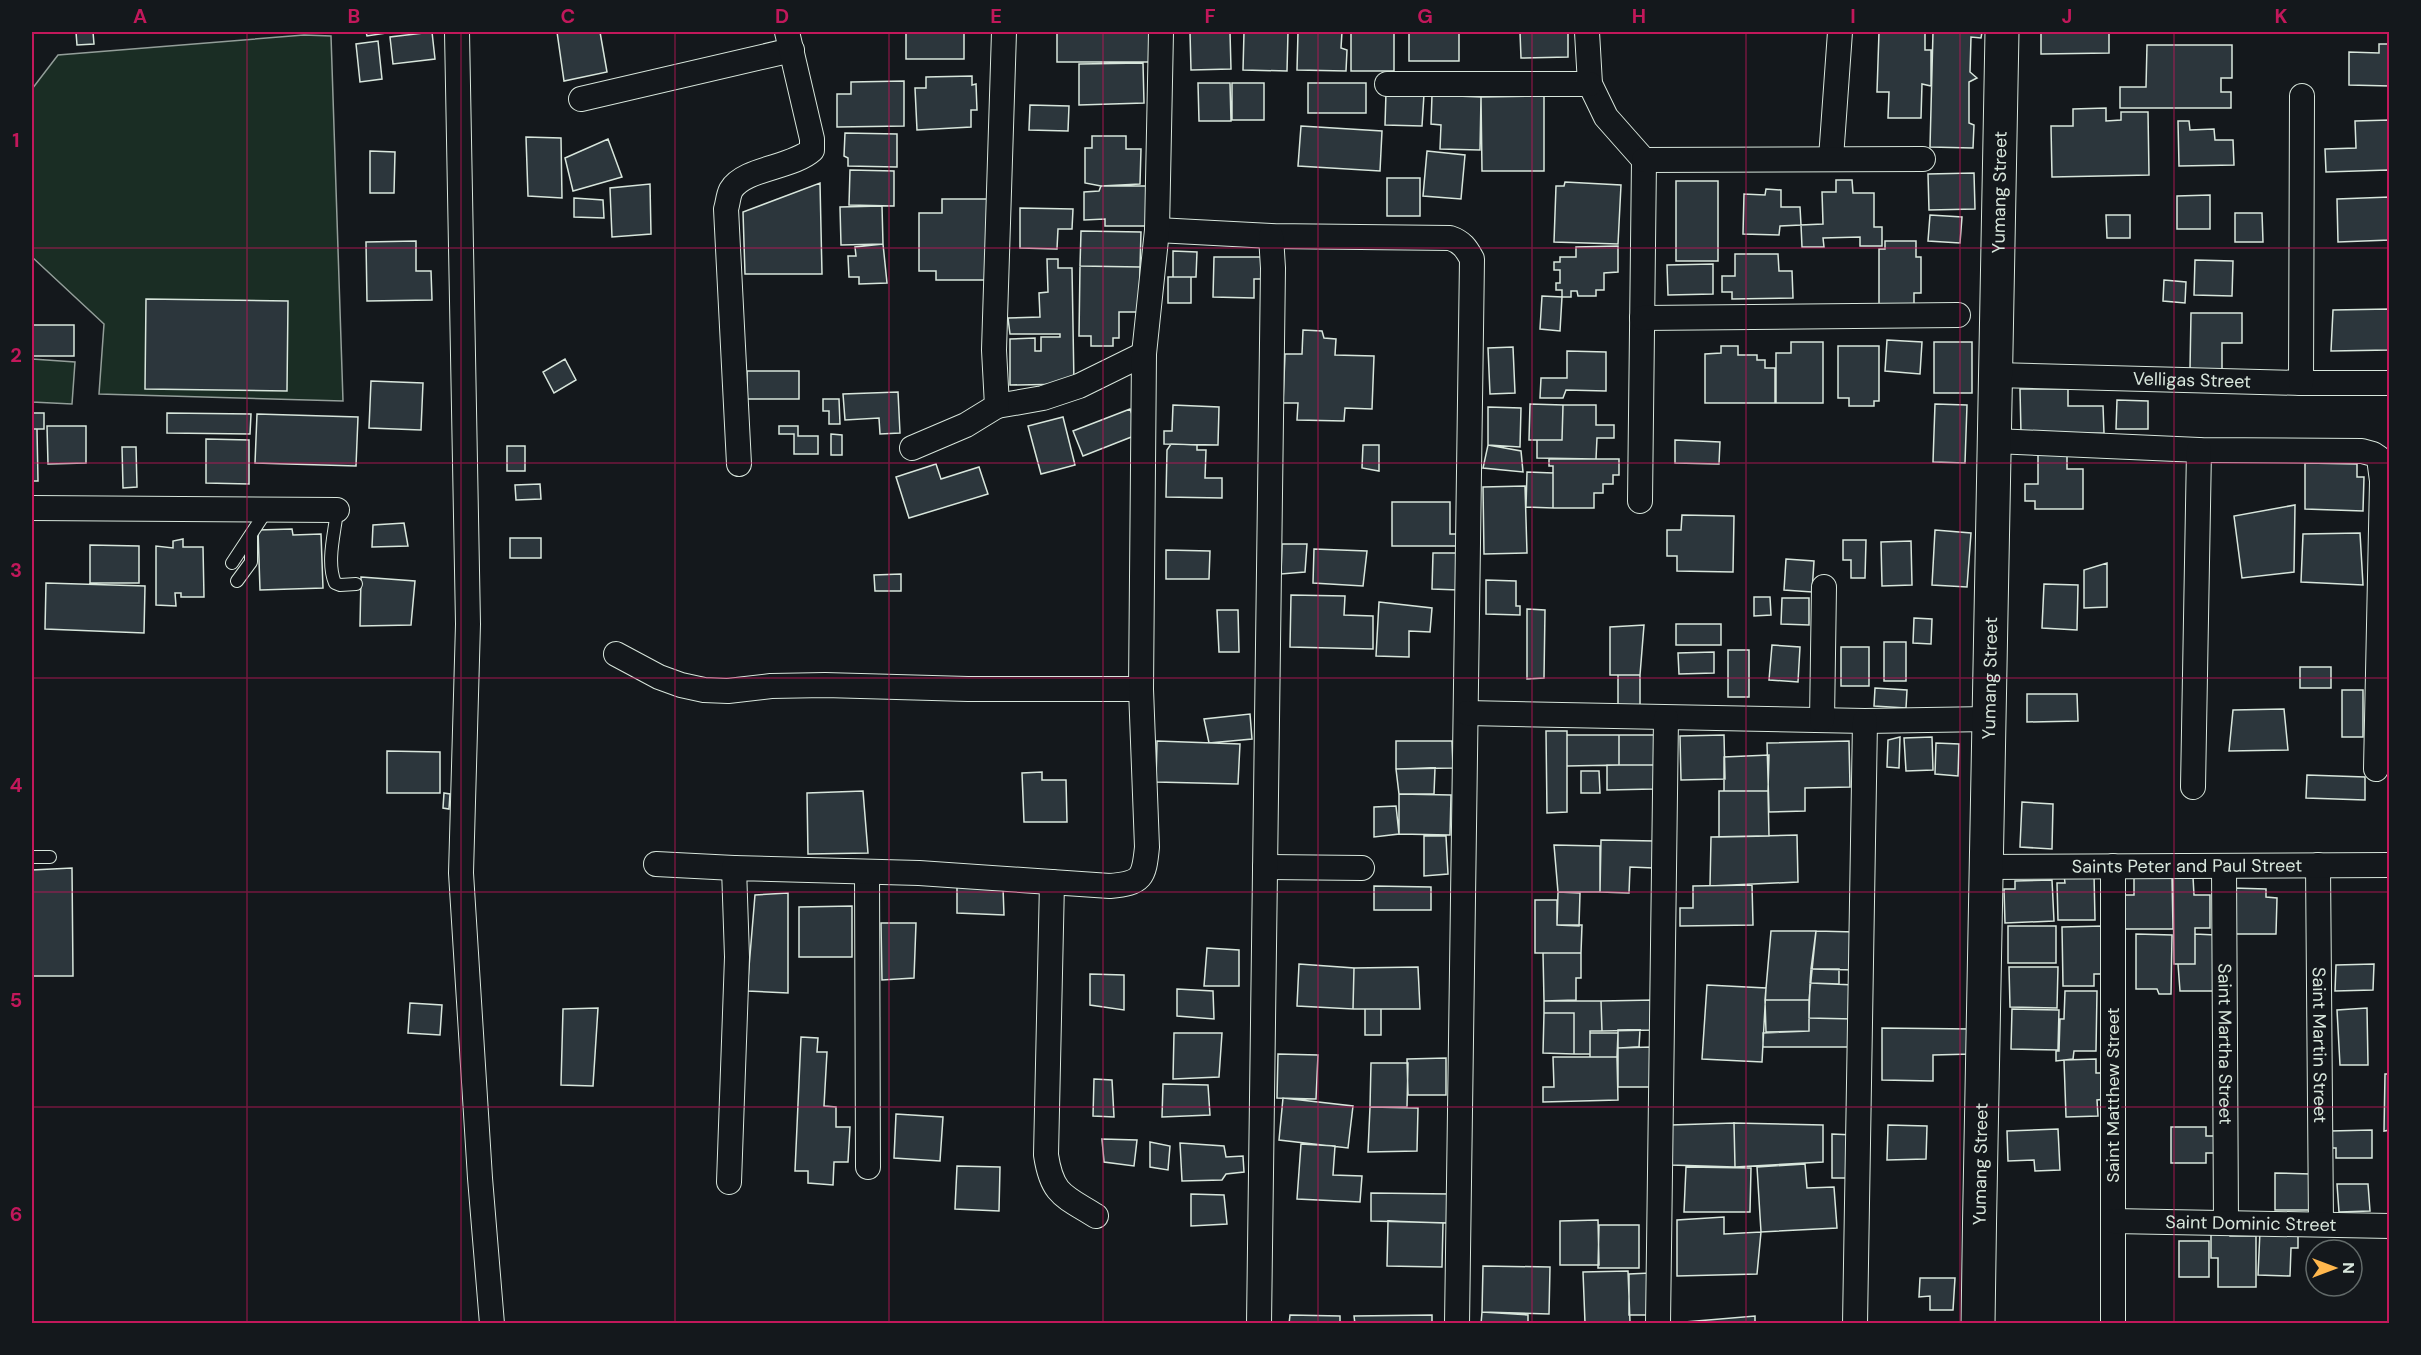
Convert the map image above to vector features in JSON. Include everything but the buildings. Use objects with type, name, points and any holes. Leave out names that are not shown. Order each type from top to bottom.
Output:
[{"type":"main road","name":"Yumang Street","points":[[1978,1323],[2002,32]]},
{"type":"street","points":[[457,32],[468,624],[461,873],[480,1178],[492,1323]]},
{"type":"street","points":[[997,406],[994,350],[1004,32]]},
{"type":"street","points":[[656,864],[867,872],[1110,886],[1132,884],[1140,876],[1145,866],[1147,847],[1141,690],[1144,354],[1156,230],[1161,32]]},
{"type":"street","points":[[1587,32],[1590,84],[1606,117],[1644,160],[1640,501]]},
{"type":"street","points":[[1831,158],[1840,32]]},
{"type":"street","points":[[581,99],[789,41],[813,140],[813,150],[805,157],[736,183],[730,192],[726,209],[739,464]]},
{"type":"street","points":[[1387,84],[1590,84]]},
{"type":"street","points":[[2301,383],[2302,96]]},
{"type":"street","points":[[1644,160],[1923,159]]},
{"type":"street","points":[[1156,230],[1271,236],[1450,238],[1459,241],[1472,259],[1457,1323]]},
{"type":"street","points":[[1259,1323],[1273,268],[1271,236]]},
{"type":"street","points":[[1642,318],[1958,315]]},
{"type":"street","points":[[912,448],[966,425],[997,406],[1043,398],[1079,386],[1144,354]]},
{"type":"street","name":"Velligas Street","points":[[1996,375],[2301,383],[2390,383]]},
{"type":"street","points":[[1995,441],[2199,450],[2362,451],[2379,458],[2382,481],[2376,769]]},
{"type":"street","points":[[2193,787],[2199,450]]},
{"type":"street","points":[[32,508],[337,510]]},
{"type":"street","points":[[1822,720],[1824,587]]},
{"type":"street","points":[[616,654],[681,686],[704,690],[728,691],[771,686],[825,685],[1141,690]]},
{"type":"street","points":[[1467,713],[1864,721],[1989,719]]},
{"type":"street","points":[[1658,1323],[1666,718]]},
{"type":"street","points":[[1856,1323],[1864,721]]},
{"type":"street","name":"Saint Martin Street","points":[[2318,865],[2321,1224]]},
{"type":"street","name":"Saints Peter and Paul Street","points":[[1985,867],[2390,865]]},
{"type":"street","name":"Saint Matthew Street","points":[[2113,866],[2113,1323]]},
{"type":"street","name":"Saint Martha Street","points":[[2223,866],[2226,1223]]},
{"type":"street","points":[[1265,867],[1362,868]]},
{"type":"street","points":[[729,1182],[737,957],[734,868]]},
{"type":"street","points":[[867,872],[868,1167]]},
{"type":"street","points":[[1052,882],[1047,1163],[1051,1179],[1059,1192],[1096,1216]]},
{"type":"street","name":"Saint Dominic Street","points":[[2113,1221],[2390,1226]]},
{"type":"lane","points":[[232,562],[268,509]]},
{"type":"lane","points":[[337,510],[332,564],[333,578],[335,583],[340,585],[356,584]]},
{"type":"lane","points":[[237,581],[251,562],[251,534]]},
{"type":"lane","points":[[32,856],[50,857]]},
{"type":"green space","points":[[304,35],[331,36],[343,401],[99,394],[104,324],[32,257],[32,89],[58,55]]},
{"type":"green space","points":[[32,359],[75,362],[72,404],[32,402]]}]
